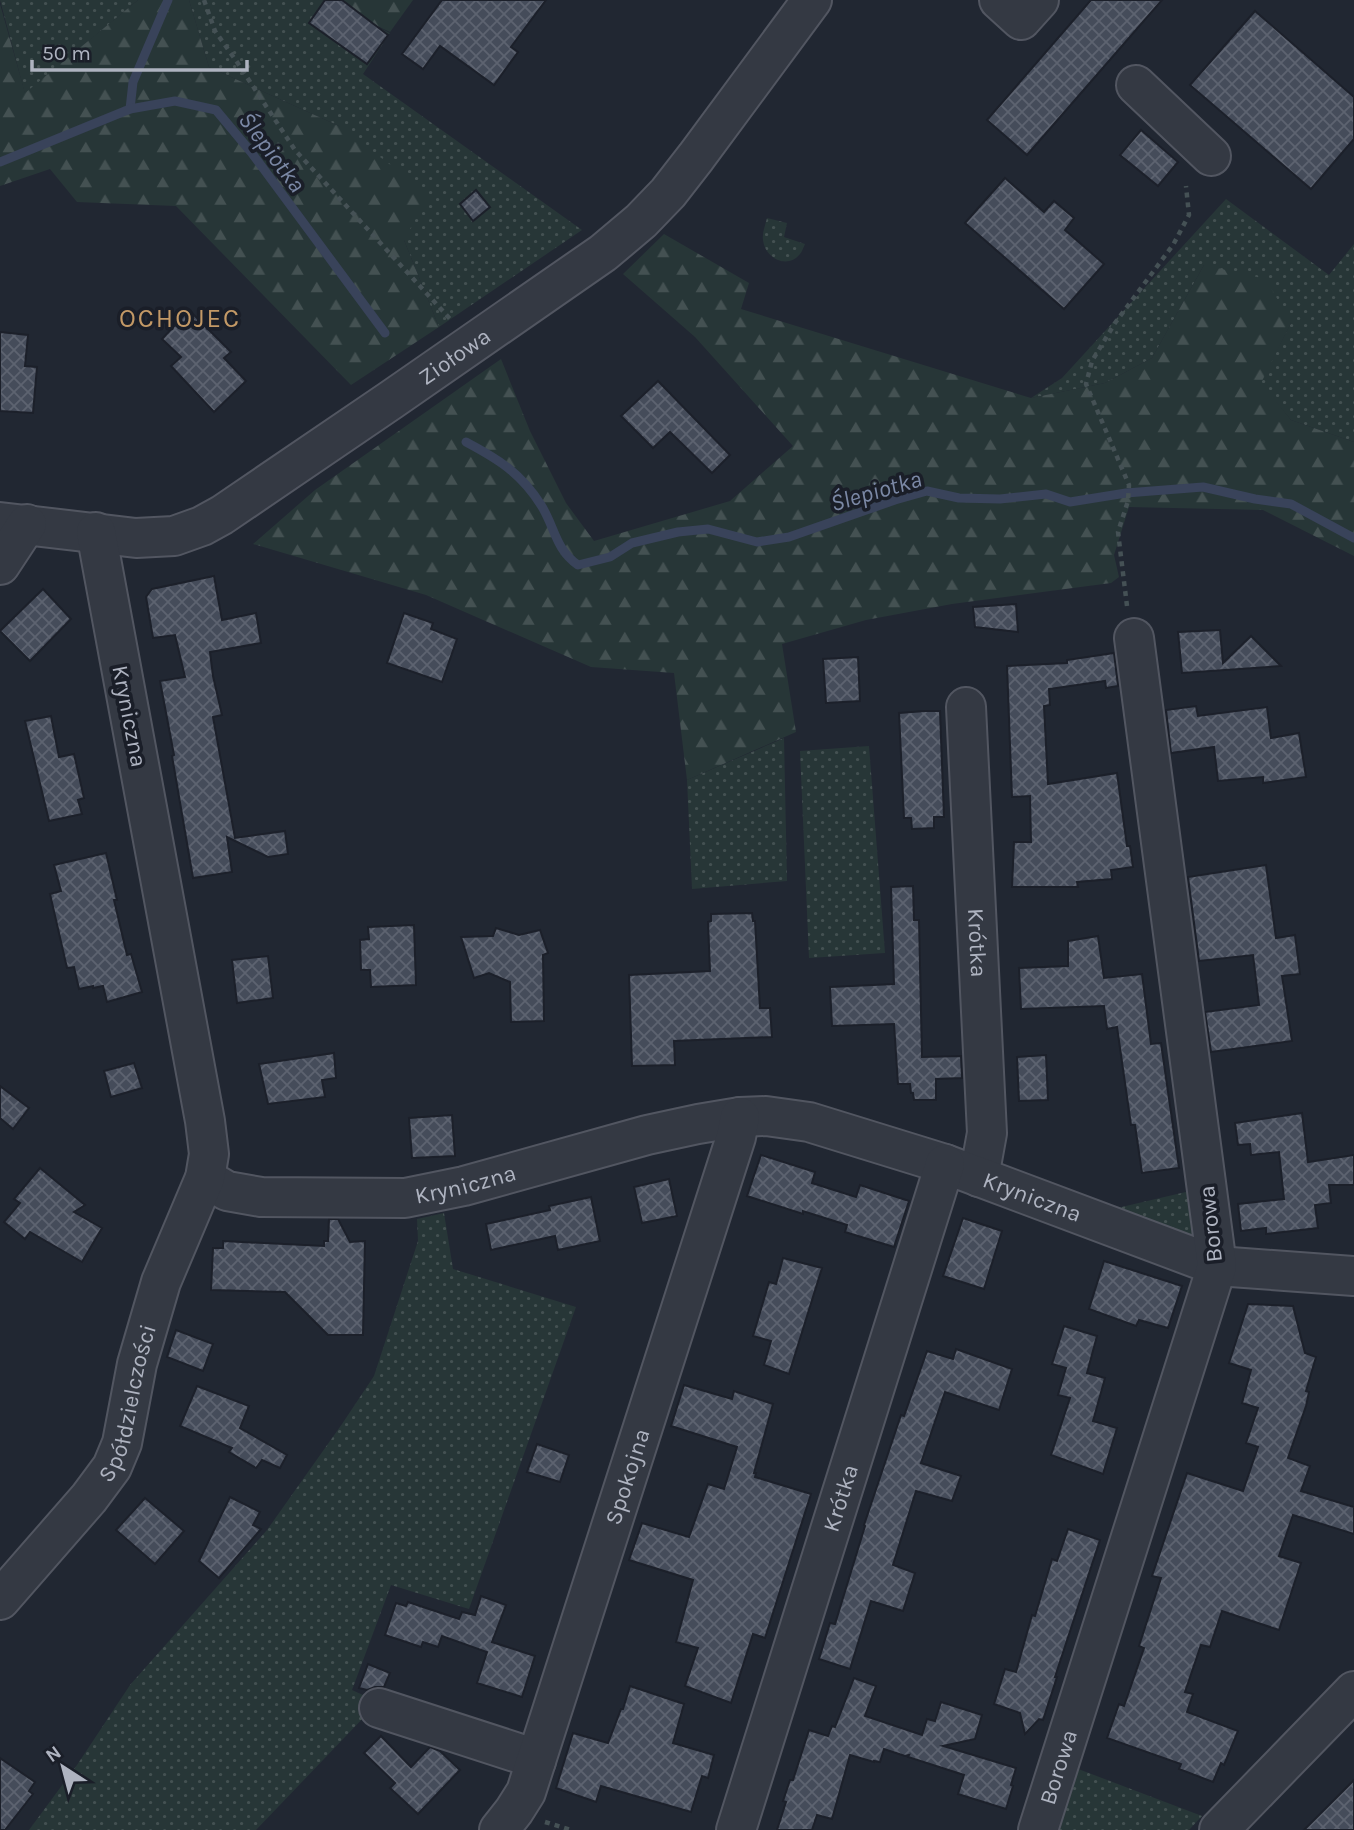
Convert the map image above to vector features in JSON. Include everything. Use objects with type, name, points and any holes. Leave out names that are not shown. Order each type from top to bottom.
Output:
[{"type":"street","name":"Ziołowa","points":[[14,523],[136,538],[162,537],[174,536],[202,526],[231,509],[603,253],[641,221],[696,158],[811,0]]},
{"type":"street","points":[[999,0],[1021,20],[1039,0]]},
{"type":"street","points":[[1136,85],[1211,156]]},
{"type":"street","points":[[0,565],[14,523]]},
{"type":"street","name":"Kryniczna","points":[[96,532],[205,1121],[209,1154],[205,1178],[228,1191],[261,1197],[405,1198],[464,1186],[647,1135],[740,1117],[766,1116],[809,1122],[962,1171],[1217,1266],[1354,1276]]},
{"type":"street","name":"Borowa","points":[[1038,1830],[1217,1266],[1130,622]]},
{"type":"street","name":"Krótka","points":[[736,1830],[962,1171],[987,1133],[966,707]]},
{"type":"street","name":"Spokojna","points":[[499,1830],[526,1792],[736,1137],[740,1117]]},
{"type":"street","name":"Spółdzielczości","points":[[0,1600],[89,1498],[112,1467],[122,1443],[137,1364],[161,1282],[205,1178]]},
{"type":"street","points":[[1219,1830],[1348,1706]]},
{"type":"street","points":[[379,1708],[536,1761]]},
{"type":"path","points":[[204,0],[215,31],[295,150],[442,308],[471,345]]},
{"type":"path","points":[[1130,622],[1118,532],[1128,501],[1129,485],[1086,384],[1092,361],[1115,323],[1173,245],[1189,215],[1186,186]]},
{"type":"green space","points":[[0,0],[138,0],[25,94]]},
{"type":"green space","points":[[138,0],[189,0],[209,67],[339,126],[429,194],[404,240],[439,327],[351,385],[176,206],[77,202],[50,169],[0,186],[0,4],[25,93]]},
{"type":"green space","points":[[189,0],[322,0],[390,33],[363,74],[582,230],[439,327],[404,240],[339,126],[209,67]]},
{"type":"green space","points":[[322,0],[413,0],[390,32]]},
{"type":"green space","points":[[1226,199],[1329,275],[1354,244],[1354,442],[1291,420],[1260,383],[1291,323],[1204,265],[1152,358],[1105,383],[1031,398],[1062,378]]},
{"type":"green space","points":[[767,218],[787,223],[784,237],[805,244],[795,259],[777,260],[768,252],[763,237]]},
{"type":"green space","points":[[664,234],[749,283],[741,309],[1031,398],[1105,383],[1152,358],[1204,265],[1266,279],[1291,323],[1261,383],[1291,420],[1354,442],[1354,556],[1263,510],[1129,507],[1114,555],[1119,577],[1111,583],[952,604],[866,620],[782,644],[796,732],[687,780],[674,673],[591,667],[426,595],[253,544],[315,490],[501,359],[530,431],[566,503],[594,541],[730,501],[793,446],[695,337],[623,274]]},
{"type":"green space","points":[[784,738],[787,881],[692,889],[687,780]]},
{"type":"green space","points":[[869,746],[885,953],[809,958],[800,751]]},
{"type":"green space","points":[[1190,1191],[1217,1266],[1083,1216]]},
{"type":"green space","points":[[444,1213],[453,1269],[576,1307],[469,1609],[391,1585],[352,1690],[374,1700],[367,1714],[256,1830],[29,1830],[77,1765],[130,1685],[267,1530],[342,1424],[374,1376],[418,1241],[417,1219]]},
{"type":"green space","points":[[1073,1767],[1202,1816],[1189,1830],[1053,1830]]},
{"type":"building","points":[[325,0],[342,0],[388,35],[367,64],[309,23]]},
{"type":"building","points":[[442,0],[546,0],[511,47],[518,52],[494,85],[440,46],[423,69],[402,54]]},
{"type":"building","points":[[1091,0],[1162,0],[1027,155],[987,120]]},
{"type":"building","points":[[1255,11],[1354,97],[1354,139],[1311,189],[1190,85]]},
{"type":"building","points":[[1141,130],[1178,162],[1158,186],[1120,155]]},
{"type":"building","points":[[1005,178],[1044,212],[1054,201],[1074,218],[1065,230],[1104,264],[1064,309],[965,223]]},
{"type":"building","points":[[476,190],[490,207],[473,221],[460,204]]},
{"type":"building","points":[[189,310],[231,352],[224,358],[246,381],[214,412],[171,366],[181,357],[162,339]]},
{"type":"building","points":[[0,332],[28,335],[25,366],[37,367],[33,413],[0,411]]},
{"type":"building","points":[[658,381],[730,455],[712,473],[670,432],[653,448],[621,416]]},
{"type":"building","points":[[214,576],[222,620],[256,613],[261,643],[210,652],[222,715],[213,717],[235,838],[285,831],[288,854],[268,857],[227,837],[232,872],[193,878],[160,681],[185,677],[175,635],[153,638],[146,597],[152,589]]},
{"type":"building","points":[[43,589],[71,619],[30,661],[0,631]]},
{"type":"building","points":[[1016,604],[1018,632],[975,627],[973,607]]},
{"type":"building","points":[[404,613],[433,623],[431,629],[457,639],[442,682],[387,663]]},
{"type":"building","points":[[1220,630],[1223,663],[1251,636],[1281,666],[1182,673],[1178,632]]},
{"type":"building","points":[[1114,653],[1118,686],[1106,688],[1105,681],[1049,689],[1050,705],[1044,706],[1048,784],[1117,773],[1127,846],[1130,846],[1133,867],[1111,870],[1112,879],[1077,882],[1078,887],[1012,887],[1014,842],[1031,842],[1030,796],[1012,797],[1007,666],[1067,663],[1067,660]]},
{"type":"building","points":[[858,657],[860,701],[826,703],[823,659]]},
{"type":"building","points":[[1196,706],[1198,716],[1267,707],[1271,738],[1299,733],[1306,777],[1263,783],[1263,777],[1218,781],[1214,747],[1171,753],[1166,710]]},
{"type":"building","points":[[940,711],[944,817],[934,817],[934,828],[912,829],[911,818],[904,818],[899,713]]},
{"type":"building","points":[[51,716],[59,757],[74,754],[84,798],[78,800],[82,814],[49,821],[25,721]]},
{"type":"building","points":[[106,853],[127,955],[131,954],[142,992],[107,1002],[103,986],[79,989],[74,967],[67,968],[50,894],[61,891],[54,865]]},
{"type":"building","points":[[1266,865],[1276,938],[1295,935],[1300,974],[1282,976],[1292,1041],[1211,1052],[1205,1012],[1259,1005],[1253,955],[1199,961],[1188,877]]},
{"type":"building","points":[[913,886],[914,920],[919,920],[922,1057],[961,1056],[962,1078],[936,1079],[936,1100],[914,1100],[910,1084],[898,1084],[894,1024],[832,1026],[830,987],[894,984],[891,887]]},
{"type":"building","points":[[752,913],[755,921],[760,1008],[770,1008],[772,1037],[674,1041],[675,1065],[632,1066],[629,975],[710,971],[708,922],[711,921],[711,914]]},
{"type":"building","points":[[414,925],[416,985],[371,987],[370,970],[361,970],[360,940],[369,939],[368,927]]},
{"type":"building","points":[[496,928],[519,935],[540,930],[548,953],[543,955],[544,1021],[511,1022],[510,982],[489,973],[474,978],[461,937],[493,936]]},
{"type":"building","points":[[1098,936],[1104,978],[1142,974],[1151,1044],[1161,1043],[1179,1168],[1142,1173],[1135,1125],[1131,1125],[1117,1027],[1107,1029],[1104,1006],[1021,1009],[1019,968],[1068,966],[1068,941]]},
{"type":"building","points":[[268,956],[273,998],[237,1003],[232,960]]},
{"type":"building","points":[[334,1053],[336,1078],[322,1080],[325,1097],[268,1104],[259,1064]]},
{"type":"building","points":[[1046,1055],[1048,1100],[1019,1101],[1017,1057]]},
{"type":"building","points":[[134,1063],[142,1088],[111,1097],[104,1071]]},
{"type":"building","points":[[0,1086],[29,1108],[13,1129],[0,1118]]},
{"type":"building","points":[[1302,1113],[1308,1162],[1354,1155],[1354,1185],[1329,1185],[1331,1203],[1315,1205],[1318,1228],[1266,1234],[1266,1228],[1241,1231],[1238,1204],[1284,1199],[1279,1152],[1251,1155],[1250,1144],[1238,1145],[1235,1123]]},
{"type":"building","points":[[452,1115],[455,1156],[412,1158],[409,1118]]},
{"type":"building","points":[[761,1155],[815,1172],[812,1183],[856,1197],[860,1185],[909,1201],[894,1247],[845,1232],[847,1225],[747,1196]]},
{"type":"building","points":[[40,1168],[85,1205],[74,1212],[102,1228],[82,1262],[30,1232],[25,1239],[4,1222],[20,1203],[14,1199]]},
{"type":"building","points":[[669,1179],[677,1216],[642,1223],[634,1187]]},
{"type":"building","points":[[591,1197],[600,1241],[558,1250],[555,1236],[491,1250],[486,1224],[550,1210],[549,1206]]},
{"type":"building","points":[[963,1218],[1002,1231],[984,1289],[943,1276]]},
{"type":"building","points":[[329,1219],[338,1219],[350,1242],[365,1241],[363,1335],[328,1335],[285,1292],[211,1290],[213,1248],[223,1248],[223,1241],[324,1246],[324,1241],[328,1241]]},
{"type":"building","points":[[783,1258],[822,1268],[789,1374],[764,1365],[771,1341],[753,1336],[769,1282],[776,1284]]},
{"type":"building","points":[[1104,1261],[1182,1286],[1168,1328],[1139,1320],[1136,1326],[1089,1309]]},
{"type":"building","points":[[1248,1304],[1293,1306],[1305,1353],[1316,1357],[1306,1391],[1309,1392],[1306,1406],[1288,1458],[1310,1466],[1301,1491],[1354,1507],[1354,1534],[1293,1515],[1279,1556],[1301,1563],[1279,1630],[1222,1611],[1210,1647],[1201,1645],[1185,1692],[1193,1694],[1187,1712],[1238,1731],[1224,1765],[1221,1763],[1213,1782],[1179,1769],[1181,1764],[1107,1738],[1119,1704],[1124,1706],[1144,1648],[1139,1646],[1161,1578],[1152,1576],[1187,1473],[1243,1491],[1258,1447],[1246,1443],[1258,1408],[1242,1403],[1251,1370],[1229,1363]]},
{"type":"building","points":[[1064,1326],[1097,1336],[1087,1373],[1105,1378],[1093,1421],[1117,1428],[1103,1474],[1051,1455],[1070,1398],[1058,1395],[1066,1368],[1052,1364]]},
{"type":"building","points":[[176,1330],[213,1344],[203,1371],[167,1357]]},
{"type":"building","points":[[956,1349],[1012,1369],[999,1410],[945,1392],[921,1463],[961,1476],[952,1501],[916,1491],[893,1565],[915,1573],[903,1611],[871,1601],[850,1669],[819,1659],[830,1623],[835,1624],[864,1525],[901,1415],[904,1416],[927,1351],[953,1359]]},
{"type":"building","points":[[684,1385],[732,1399],[734,1391],[773,1404],[755,1477],[811,1494],[765,1638],[753,1634],[731,1703],[685,1686],[698,1648],[676,1642],[693,1580],[629,1560],[642,1523],[689,1537],[708,1484],[724,1489],[737,1447],[671,1426]]},
{"type":"building","points":[[197,1386],[249,1406],[240,1428],[287,1455],[280,1468],[262,1460],[256,1468],[229,1452],[232,1448],[180,1426]]},
{"type":"building","points":[[537,1444],[569,1455],[560,1482],[527,1472]]},
{"type":"building","points":[[230,1497],[260,1512],[253,1525],[261,1529],[219,1578],[199,1561]]},
{"type":"building","points":[[145,1498],[184,1531],[155,1564],[116,1530]]},
{"type":"building","points":[[1068,1529],[1100,1540],[1043,1720],[1039,1719],[1025,1734],[1020,1713],[994,1704],[1005,1669],[1016,1672],[1052,1559],[1057,1561]]},
{"type":"building","points":[[481,1596],[506,1605],[492,1642],[535,1656],[522,1697],[477,1683],[487,1652],[442,1636],[438,1647],[423,1642],[421,1647],[385,1635],[396,1603],[406,1606],[408,1602],[459,1619],[462,1612],[475,1615]]},
{"type":"building","points":[[368,1664],[390,1673],[384,1687],[367,1690],[359,1688]]},
{"type":"building","points":[[854,1678],[876,1686],[865,1716],[922,1735],[927,1719],[935,1721],[941,1702],[982,1715],[975,1739],[943,1746],[1016,1768],[1006,1809],[958,1794],[964,1775],[884,1749],[880,1762],[850,1755],[832,1819],[817,1815],[812,1830],[777,1830],[786,1802],[783,1801],[790,1780],[793,1780],[809,1730],[828,1736],[832,1726],[835,1727]]},
{"type":"building","points":[[630,1686],[684,1704],[673,1743],[714,1755],[708,1778],[702,1776],[691,1812],[601,1786],[596,1802],[556,1788],[573,1733],[608,1743]]},
{"type":"building","points":[[381,1736],[411,1767],[430,1747],[440,1751],[460,1770],[418,1814],[390,1788],[395,1783],[364,1753]]},
{"type":"building","points":[[0,1758],[35,1782],[29,1791],[33,1794],[5,1830],[0,1830]]},
{"type":"building","points":[[1354,1780],[1354,1830],[1304,1830]]},
{"type":"waterway","points":[[130,109],[133,82],[168,0]]},
{"type":"waterway","name":"Ślepiotka","points":[[0,162],[130,109],[175,101],[216,110],[251,152],[385,333]]},
{"type":"waterway","name":"Ślepiotka","points":[[466,442],[517,475],[546,513],[564,552],[578,565],[610,557],[632,543],[678,532],[708,529],[757,542],[789,537],[927,491],[959,498],[1000,499],[1046,494],[1070,502],[1126,493],[1203,487],[1291,504],[1354,538]]},
{"type":"district","name":"OCHOJEC","points":[[180,318]]}]
